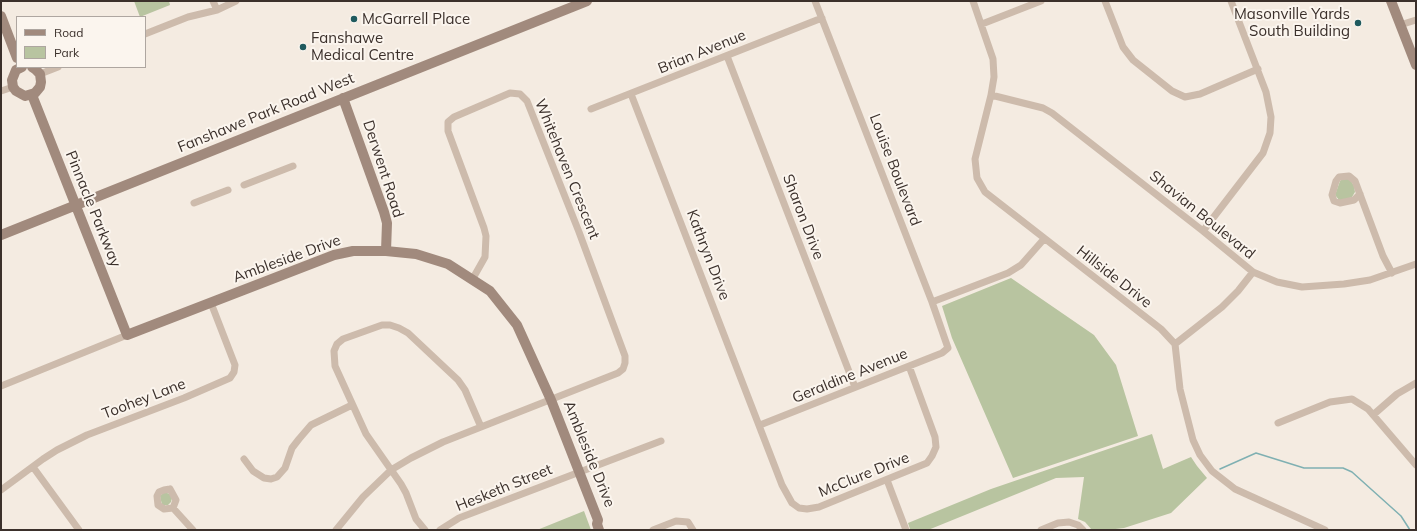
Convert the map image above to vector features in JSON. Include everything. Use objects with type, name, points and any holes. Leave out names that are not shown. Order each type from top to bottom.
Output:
[{"type":"street","points":[[213,1],[217,10]]},
{"type":"street","points":[[146,34],[188,17],[217,10],[236,1]]},
{"type":"street","name":"Fanshawe Park Road West","points":[[1,235],[587,1]]},
{"type":"street","name":"Louise Boulevard","points":[[815,1],[932,302],[948,348]]},
{"type":"street","name":"Hillside Drive","points":[[973,1],[993,59],[994,77],[991,95],[975,159],[977,178],[985,192],[1161,329],[1175,344]]},
{"type":"street","points":[[982,24],[1041,1]]},
{"type":"street","points":[[1105,1],[1123,47],[1133,60],[1172,91],[1178,94],[1185,96],[1200,94],[1258,69]]},
{"type":"street","points":[[1203,231],[1263,153],[1270,133],[1271,117],[1268,98],[1231,1]]},
{"type":"street","points":[[1391,1],[1416,65]]},
{"type":"street","points":[[1,16],[16,55]]},
{"type":"street","name":"Brian Avenue","points":[[591,109],[822,18]]},
{"type":"street","points":[[1400,25],[1416,20]]},
{"type":"street","name":"Sharon Drive","points":[[727,56],[855,387]]},
{"type":"street","points":[[20,68],[13,75],[13,87],[20,94],[25,96],[32,95],[40,87],[40,74],[34,68]]},
{"type":"street","points":[[40,74],[55,68]]},
{"type":"street","points":[[1,91],[13,87]]},
{"type":"street","name":"Whitehaven Crescent","points":[[472,280],[485,258],[486,236],[448,131],[448,122],[454,117],[510,93],[520,94],[528,101],[625,356],[623,369],[618,373],[551,400]]},
{"type":"street","name":"Kathryn Drive","points":[[631,94],[760,426]]},
{"type":"street","name":"Pinnacle Parkway","points":[[32,95],[127,335]]},
{"type":"street","name":"Shavian Boulevard","points":[[991,95],[1043,108],[1052,113],[1253,272],[1277,282],[1302,287],[1344,284],[1370,280],[1416,264]]},
{"type":"street","name":"Derwent Road","points":[[343,98],[384,212],[386,223],[386,251]]},
{"type":"street","points":[[244,185],[293,166]]},
{"type":"street","points":[[194,203],[228,190]]},
{"type":"street","points":[[1360,194],[1383,256],[1392,273]]},
{"type":"street","points":[[932,302],[1008,273],[1021,264],[1044,239]]},
{"type":"street","name":"Ambleside Drive","points":[[1,386],[127,335],[334,255],[353,251],[386,251],[416,254],[448,264],[490,291],[517,326],[551,400],[601,525]]},
{"type":"street","points":[[1253,272],[1238,291],[1222,307],[1175,344],[1180,388],[1193,440],[1200,455],[1212,471],[1235,489],[1326,530]]},
{"type":"street","name":"Toohey Lane","points":[[1,490],[57,450],[87,435],[184,398],[230,378],[234,372],[234,365],[211,303]]},
{"type":"street","points":[[425,530],[418,523],[406,493],[366,434],[352,405],[335,366],[334,351],[337,344],[343,339],[374,328],[390,325],[408,333],[458,380],[465,390],[481,427]]},
{"type":"street","name":"Geraldine Avenue","points":[[760,426],[942,353],[948,348]]},
{"type":"street","name":"McClure Drive","points":[[760,426],[782,485],[792,503],[799,508],[807,509],[818,507],[886,480],[927,463],[936,447],[935,437],[909,366]]},
{"type":"street","points":[[1373,415],[1397,394],[1416,383]]},
{"type":"street","points":[[1278,423],[1330,402],[1352,399],[1368,409],[1416,465]]},
{"type":"street","name":"Ambleside Drive","points":[[336,530],[362,497],[391,470],[443,442],[551,400]]},
{"type":"street","points":[[244,459],[252,470],[264,478],[271,479],[277,477],[285,468],[292,448],[305,430],[319,420],[352,405]]},
{"type":"street","name":"Hesketh Street","points":[[440,530],[459,518],[661,441]]},
{"type":"street","points":[[32,467],[79,530]]},
{"type":"street","points":[[886,480],[906,530]]},
{"type":"street","points":[[173,508],[193,530]]},
{"type":"street","points":[[653,530],[676,521],[688,522],[693,530]]},
{"type":"street","points":[[1041,530],[1058,523],[1069,522],[1078,524],[1083,530]]},
{"type":"green space","points":[[134,1],[169,1],[170,5],[140,16]]},
{"type":"green space","points":[[1342,179],[1350,179],[1354,186],[1355,192],[1352,197],[1345,200],[1339,200],[1335,195]]},
{"type":"green space","points":[[1011,278],[1094,335],[1116,365],[1138,436],[1013,478],[952,338],[942,306]]},
{"type":"green space","points":[[1152,434],[1163,469],[1191,457],[1207,478],[1171,513],[1124,528],[1092,530],[1085,522],[1078,519],[1084,477],[1056,478],[928,530],[910,530],[908,523],[991,489]]},
{"type":"green space","points":[[164,492],[170,494],[172,498],[168,505],[162,505],[160,496]]},
{"type":"green space","points":[[584,511],[591,530],[537,530]]},
{"type":"waterway","points":[[1220,469],[1256,453],[1304,468],[1343,468],[1352,472],[1401,516],[1410,530]]},
{"type":"place","name":"McGarrell Place","points":[[354,19]]},
{"type":"place","name":"Masonville Yards South Building","points":[[1358,23]]},
{"type":"place","name":"Fanshawe Medical Centre","points":[[303,47]]}]
